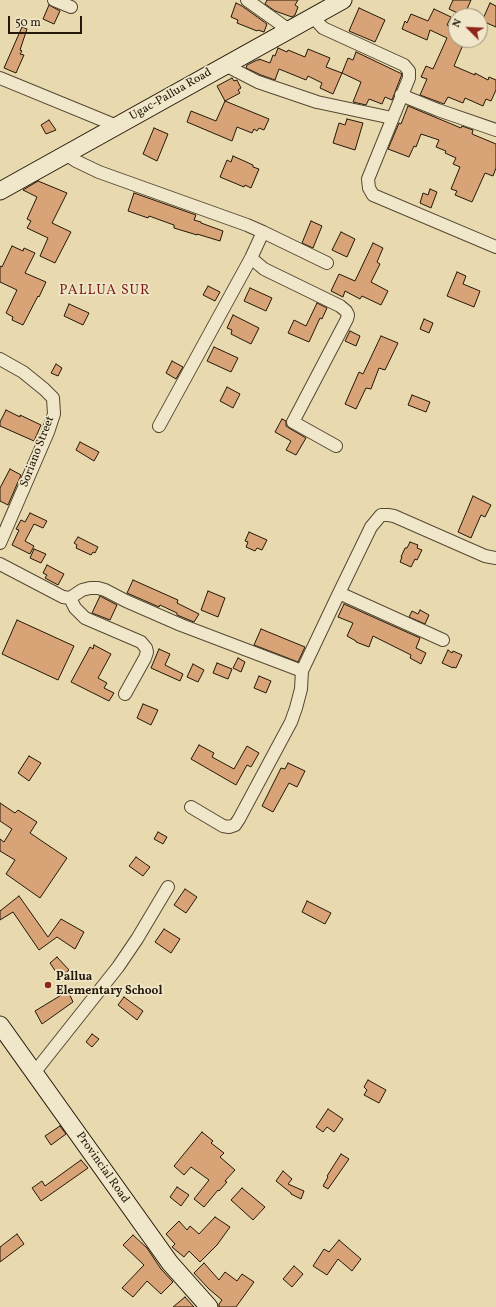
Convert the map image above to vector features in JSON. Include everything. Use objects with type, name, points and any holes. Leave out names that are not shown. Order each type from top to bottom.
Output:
[{"type":"street","points":[[54,0],[71,7]]},
{"type":"street","points":[[247,0],[289,30]]},
{"type":"street","name":"Ugac-Pallua Road","points":[[0,191],[68,155],[225,65],[343,0]]},
{"type":"street","points":[[313,17],[323,28],[407,68],[409,71],[409,78],[368,179],[369,188],[373,195],[496,247]]},
{"type":"street","points":[[225,65],[258,82],[317,102],[392,118]]},
{"type":"street","points":[[0,78],[117,126]]},
{"type":"street","points":[[401,95],[438,110],[496,130]]},
{"type":"street","points":[[68,155],[76,161],[99,172],[247,225],[328,262]]},
{"type":"street","points":[[159,426],[251,258],[263,232]]},
{"type":"street","points":[[251,258],[271,272],[340,306],[348,315],[293,422],[336,446]]},
{"type":"street","name":"Soriano Street","points":[[0,359],[23,372],[53,398],[54,414],[48,432],[0,543]]},
{"type":"street","points":[[191,807],[223,826],[229,827],[234,825],[239,819],[291,722],[300,690],[302,671],[371,527],[381,516],[394,516],[485,556],[496,558]]},
{"type":"street","points":[[0,564],[64,597],[70,598],[82,590],[90,588],[104,590],[181,625],[302,671]]},
{"type":"street","points":[[339,593],[443,640]]},
{"type":"street","points":[[70,598],[79,613],[85,618],[141,642],[146,648],[147,652],[145,658],[125,694]]},
{"type":"street","points":[[34,1073],[118,967],[137,939],[168,887]]},
{"type":"street","name":"Provincial Road","points":[[0,1025],[170,1263],[209,1307]]},
{"type":"building","points":[[267,0],[298,0],[295,5],[298,7],[295,15],[292,17],[275,11],[265,4]]},
{"type":"building","points":[[453,0],[471,0],[468,8],[449,8]]},
{"type":"building","points":[[236,3],[267,24],[264,32],[257,31],[237,23],[238,20],[231,17]]},
{"type":"building","points":[[490,3],[496,6],[496,27],[488,24],[488,8]]},
{"type":"building","points":[[49,5],[60,11],[54,24],[43,19]]},
{"type":"building","points":[[359,8],[385,20],[375,42],[349,31]]},
{"type":"building","points":[[434,9],[448,16],[448,48],[462,48],[454,66],[475,75],[475,73],[488,80],[489,77],[496,80],[496,90],[491,101],[486,99],[483,106],[465,98],[463,103],[448,97],[444,104],[420,95],[427,79],[421,77],[426,66],[433,69],[447,38],[430,30],[427,40],[402,29],[405,21],[407,23],[411,14],[428,21]]},
{"type":"building","points":[[22,27],[27,29],[20,50],[22,51],[20,54],[24,55],[16,73],[4,68]]},
{"type":"building","points":[[278,48],[287,52],[288,50],[305,57],[308,49],[330,58],[326,67],[342,73],[333,94],[320,88],[322,83],[308,76],[306,80],[279,69],[275,80],[246,68],[247,65],[259,59],[270,63]]},
{"type":"building","points":[[356,52],[402,74],[392,100],[385,97],[382,104],[369,99],[366,105],[353,102],[361,82],[342,73],[348,58],[353,60]]},
{"type":"building","points":[[232,78],[234,81],[237,80],[241,88],[238,90],[240,93],[225,101],[217,86]]},
{"type":"building","points":[[225,101],[269,119],[264,130],[259,128],[257,131],[254,129],[252,133],[237,127],[232,141],[187,122],[191,111],[216,121]]},
{"type":"building","points":[[408,106],[461,128],[462,126],[473,130],[472,134],[496,144],[496,168],[493,176],[485,173],[472,202],[455,195],[457,191],[451,189],[460,167],[453,164],[456,158],[445,153],[446,151],[436,147],[439,140],[421,134],[416,147],[414,146],[409,157],[388,149],[399,123],[401,124]]},
{"type":"building","points":[[347,119],[363,123],[355,150],[333,143],[339,123],[345,125]]},
{"type":"building","points":[[49,120],[56,130],[46,134],[41,125]]},
{"type":"building","points":[[154,128],[168,134],[157,161],[143,154]]},
{"type":"building","points":[[233,156],[259,169],[251,188],[245,185],[244,187],[220,177],[227,160],[231,162]]},
{"type":"building","points":[[38,181],[67,193],[52,223],[71,232],[55,263],[40,256],[48,238],[27,228],[31,221],[27,219],[37,197],[23,190]]},
{"type":"building","points":[[430,189],[437,192],[431,208],[420,203],[423,193],[428,195]]},
{"type":"building","points":[[134,193],[196,215],[194,220],[223,231],[220,241],[174,228],[174,225],[149,216],[148,218],[128,211]]},
{"type":"building","points":[[311,221],[322,226],[313,248],[302,243]]},
{"type":"building","points":[[341,232],[355,239],[347,257],[332,250]]},
{"type":"building","points":[[373,243],[383,248],[377,262],[380,264],[371,282],[388,291],[381,305],[362,296],[360,299],[345,291],[343,297],[331,291],[339,274],[355,281]]},
{"type":"building","points":[[12,246],[23,251],[24,248],[35,253],[25,273],[46,282],[23,325],[12,320],[13,317],[6,313],[17,290],[0,282],[0,266],[2,267]]},
{"type":"building","points":[[457,272],[466,276],[463,284],[480,291],[474,307],[447,296]]},
{"type":"building","points":[[208,286],[220,292],[215,301],[203,295]]},
{"type":"building","points":[[250,288],[272,298],[266,311],[244,301]]},
{"type":"building","points":[[317,303],[327,308],[322,319],[320,318],[309,342],[288,333],[294,320],[306,326]]},
{"type":"building","points":[[69,304],[89,313],[83,325],[64,316]]},
{"type":"building","points":[[233,315],[259,328],[251,344],[231,334],[232,330],[227,328]]},
{"type":"building","points":[[424,319],[433,323],[429,333],[420,329]]},
{"type":"building","points":[[350,331],[360,336],[356,346],[345,341]]},
{"type":"building","points":[[381,336],[398,343],[385,370],[379,368],[371,389],[366,388],[356,409],[345,404],[359,372],[363,374]]},
{"type":"building","points":[[214,347],[238,358],[231,372],[207,361]]},
{"type":"building","points":[[172,361],[183,367],[176,379],[166,373]]},
{"type":"building","points":[[56,364],[62,368],[58,376],[51,373]]},
{"type":"building","points":[[227,387],[240,394],[233,408],[220,401]]},
{"type":"building","points":[[412,395],[430,402],[426,412],[408,405]]},
{"type":"building","points":[[6,410],[41,425],[34,441],[0,426],[0,422]]},
{"type":"building","points":[[282,419],[286,421],[286,426],[306,438],[296,455],[286,450],[291,441],[275,432]]},
{"type":"building","points":[[80,442],[99,452],[94,461],[76,450]]},
{"type":"building","points":[[10,469],[21,475],[8,505],[0,501],[0,488]]},
{"type":"building","points":[[473,496],[491,505],[485,517],[481,515],[471,538],[458,532]]},
{"type":"building","points":[[30,513],[47,521],[43,528],[34,524],[25,541],[34,546],[30,554],[12,545],[19,530],[16,529],[21,520],[25,522]]},
{"type":"building","points":[[249,532],[267,540],[262,550],[257,548],[255,551],[246,547],[248,542],[245,541]]},
{"type":"building","points":[[78,537],[98,547],[95,553],[93,552],[91,555],[76,548],[77,545],[74,543]]},
{"type":"building","points":[[410,542],[418,545],[417,548],[422,550],[417,560],[415,559],[411,567],[400,562],[405,548],[407,548]]},
{"type":"building","points":[[34,549],[46,554],[41,563],[30,558]]},
{"type":"building","points":[[47,565],[64,574],[58,585],[45,578],[47,575],[43,573]]},
{"type":"building","points":[[133,580],[178,600],[177,603],[199,614],[194,622],[177,615],[177,613],[160,605],[159,607],[127,593]]},
{"type":"building","points":[[208,591],[225,598],[218,617],[201,610]]},
{"type":"building","points":[[100,596],[117,605],[110,620],[92,613]]},
{"type":"building","points":[[344,604],[420,638],[416,648],[426,653],[421,664],[410,658],[411,655],[373,636],[369,647],[356,642],[347,636],[353,623],[338,617]]},
{"type":"building","points":[[420,610],[429,615],[425,624],[409,617],[412,611],[418,614]]},
{"type":"building","points":[[17,620],[74,646],[58,680],[2,654]]},
{"type":"building","points":[[261,629],[305,647],[298,662],[254,645]]},
{"type":"building","points":[[94,645],[111,654],[98,678],[107,683],[104,688],[114,693],[109,701],[71,682],[90,647],[93,649]]},
{"type":"building","points":[[159,649],[170,654],[165,665],[183,674],[180,681],[151,668]]},
{"type":"building","points":[[448,650],[452,653],[453,651],[462,655],[456,668],[442,663]]},
{"type":"building","points":[[238,658],[245,662],[241,672],[233,668]]},
{"type":"building","points":[[217,663],[232,669],[228,679],[213,673]]},
{"type":"building","points":[[193,664],[204,670],[198,682],[187,677]]},
{"type":"building","points":[[259,676],[271,681],[266,693],[254,688]]},
{"type":"building","points":[[143,704],[158,710],[151,725],[137,718]]},
{"type":"building","points":[[199,745],[214,753],[212,757],[234,769],[247,746],[259,753],[251,767],[247,765],[236,785],[191,759]]},
{"type":"building","points":[[29,756],[41,763],[29,781],[18,773]]},
{"type":"building","points":[[288,763],[305,771],[297,787],[289,783],[273,812],[262,806],[281,768],[285,769]]},
{"type":"building","points":[[0,803],[15,813],[18,810],[37,822],[30,833],[67,858],[40,898],[6,874],[15,860],[0,851],[0,839],[4,842],[12,829],[0,821]]},
{"type":"building","points":[[158,832],[167,837],[163,844],[154,839]]},
{"type":"building","points":[[136,857],[150,867],[143,876],[129,866]]},
{"type":"building","points":[[185,889],[197,897],[186,913],[174,905]]},
{"type":"building","points":[[19,896],[48,937],[61,919],[84,932],[75,949],[57,937],[39,950],[13,912],[0,920],[0,911]]},
{"type":"building","points":[[307,901],[331,913],[325,924],[302,912]]},
{"type":"building","points":[[164,929],[180,939],[171,953],[155,942]]},
{"type":"building","points":[[57,957],[69,970],[60,978],[50,963]]},
{"type":"building","points":[[68,991],[73,1002],[42,1024],[35,1011]]},
{"type":"building","points":[[124,997],[143,1011],[137,1020],[118,1005]]},
{"type":"building","points":[[92,1034],[99,1039],[92,1047],[86,1042]]},
{"type":"building","points":[[368,1080],[386,1090],[379,1103],[364,1095],[367,1090],[364,1087]]},
{"type":"building","points":[[328,1109],[343,1119],[334,1132],[327,1127],[323,1132],[316,1127]]},
{"type":"building","points":[[60,1126],[66,1134],[51,1145],[45,1136]]},
{"type":"building","points":[[202,1132],[213,1141],[211,1143],[224,1153],[220,1157],[235,1170],[225,1181],[227,1182],[219,1191],[218,1190],[204,1207],[194,1199],[209,1180],[191,1167],[184,1175],[174,1166]]},
{"type":"building","points":[[341,1154],[349,1159],[328,1189],[323,1186],[328,1177],[327,1176]]},
{"type":"building","points":[[81,1160],[88,1168],[41,1201],[32,1188],[42,1181],[45,1186]]},
{"type":"building","points":[[283,1171],[292,1179],[288,1184],[304,1191],[301,1199],[291,1194],[276,1181]]},
{"type":"building","points":[[177,1187],[189,1195],[181,1206],[170,1197]]},
{"type":"building","points":[[242,1188],[265,1207],[253,1220],[231,1200]]},
{"type":"building","points":[[215,1217],[230,1227],[217,1245],[200,1262],[189,1251],[184,1257],[172,1247],[175,1244],[166,1234],[179,1221],[187,1230],[190,1226],[199,1234]]},
{"type":"building","points":[[17,1234],[24,1244],[0,1262],[0,1247]]},
{"type":"building","points":[[133,1235],[147,1248],[161,1269],[173,1282],[161,1294],[147,1281],[133,1297],[122,1288],[144,1265],[123,1245]]},
{"type":"building","points":[[339,1240],[361,1259],[352,1271],[338,1259],[327,1275],[313,1266],[324,1249],[329,1252]]},
{"type":"building","points":[[204,1263],[219,1280],[225,1272],[237,1281],[242,1274],[254,1282],[236,1307],[219,1307],[222,1300],[194,1273]]},
{"type":"building","points":[[294,1266],[303,1274],[292,1287],[283,1279]]},
{"type":"building","points":[[185,1297],[194,1307],[173,1307]]},
{"type":"place","name":"Pallua Elementary School","points":[[48,985]]},
{"type":"district","name":"PALLUA SUR","points":[[105,291]]}]
